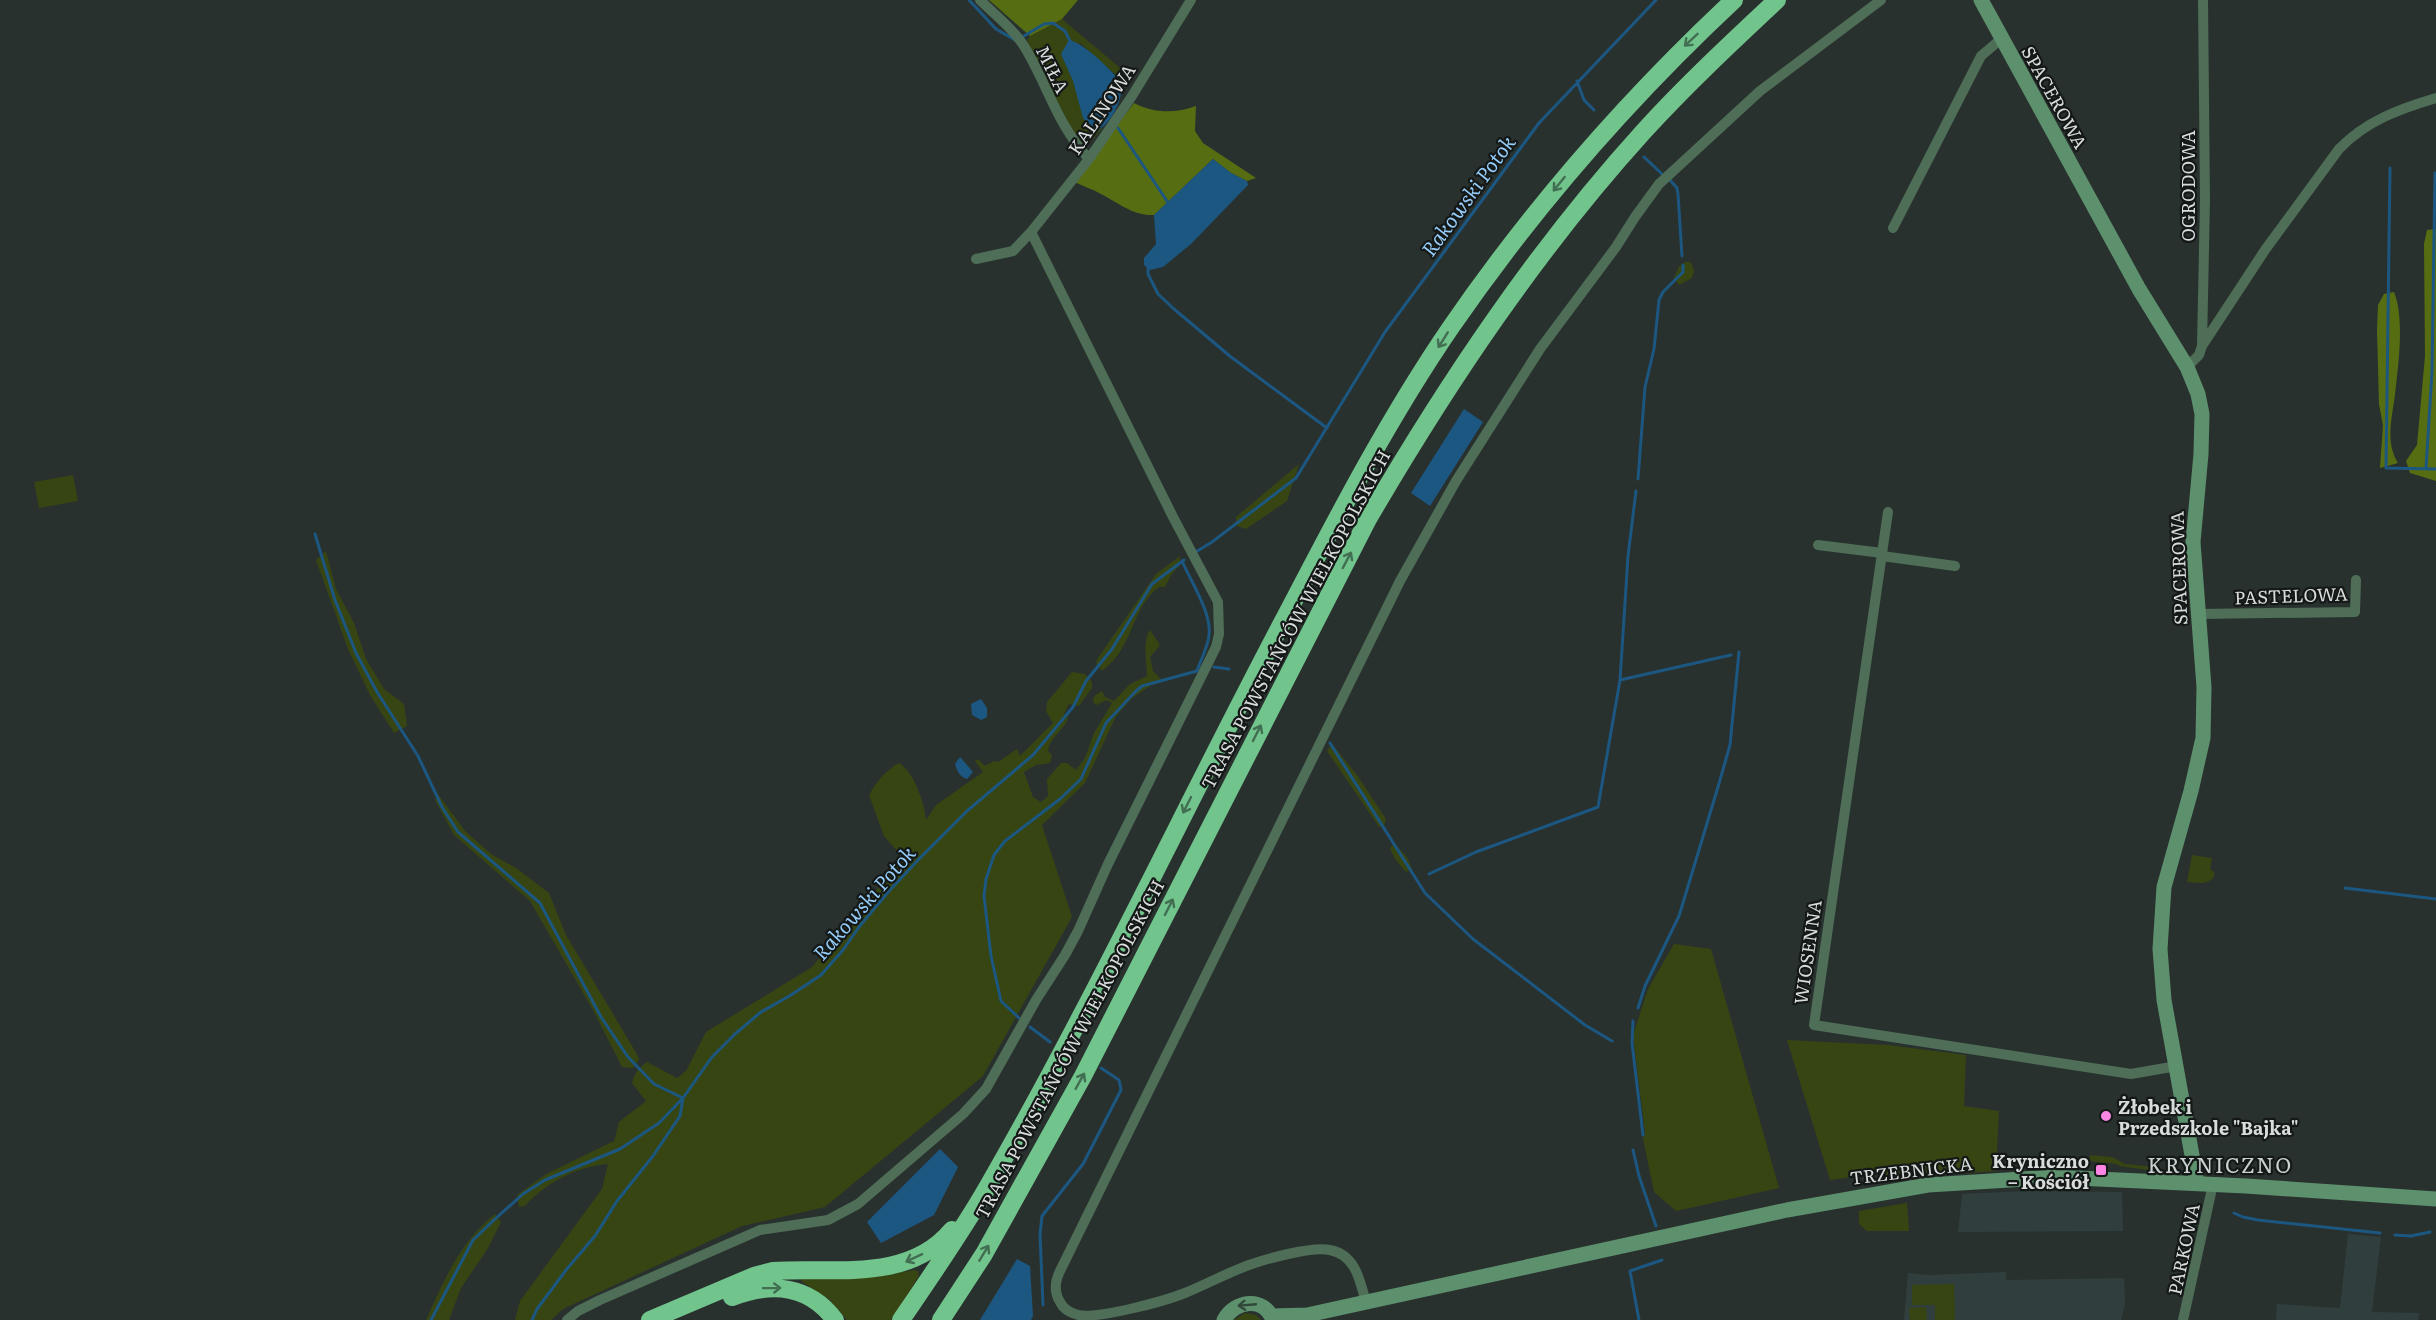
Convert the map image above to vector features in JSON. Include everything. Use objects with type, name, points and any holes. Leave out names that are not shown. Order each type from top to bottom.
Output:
[{"type":"highway","name":"TRASA POWSTAŃCÓW WIELKOPOLSKICH","points":[[901,1320],[986,1190],[1057,1061],[1247,688],[1344,505],[1396,414],[1450,329],[1506,250],[1567,174],[1678,52],[1734,0]]},
{"type":"highway","name":"TRASA POWSTAŃCÓW WIELKOPOLSKICH","points":[[941,1320],[984,1254],[1083,1076],[1363,530],[1420,430],[1475,347],[1531,269],[1592,192],[1644,131],[1698,74],[1777,0]]},
{"type":"highway","points":[[650,1320],[754,1276],[773,1271],[897,1266],[933,1249],[948,1235],[986,1190]]},
{"type":"highway","points":[[678,1320],[735,1296],[773,1287],[792,1289],[809,1295],[826,1308],[835,1320]]},
{"type":"street","name":"MIŁA","points":[[980,0],[1017,36],[1027,50],[1057,115],[1073,142],[1089,159]]},
{"type":"street","name":"KALINOWA","points":[[975,259],[1013,251],[1030,232],[1089,159],[1132,96],[1191,0]]},
{"type":"street","points":[[1366,1303],[1359,1276],[1350,1262],[1337,1252],[1323,1249],[1290,1254],[1251,1264],[1176,1296],[1098,1314],[1079,1315],[1067,1310],[1059,1301],[1056,1282],[1400,581],[1456,481],[1540,349],[1616,248],[1641,208],[1670,172],[1760,91],[1881,0]]},
{"type":"street","name":"SPACEROWA","points":[[1981,0],[2139,289],[2187,367],[2198,394],[2202,414],[2201,454],[2193,542],[2204,687],[2203,738],[2191,791],[2167,872],[2162,908],[2161,976],[2197,1183]]},
{"type":"street","name":"OGRODOWA","points":[[2202,346],[2205,200],[2203,0]]},
{"type":"street","points":[[1893,228],[1981,56],[2001,39]]},
{"type":"street","points":[[2187,367],[2199,355],[2202,346],[2265,250],[2327,164],[2351,137],[2383,117],[2436,98]]},
{"type":"street","points":[[567,1320],[600,1300],[760,1230],[813,1224],[840,1215],[858,1204],[978,1100],[1036,1000],[1070,947],[1108,864],[1216,647],[1219,634],[1218,602],[1030,232]]},
{"type":"street","name":"WIOSENNA","points":[[1888,512],[1814,1025],[2131,1074],[2177,1066]]},
{"type":"street","points":[[1818,545],[1955,566]]},
{"type":"street","name":"PASTELOWA","points":[[2199,615],[2355,612],[2356,580]]},
{"type":"street","name":"TRZEBNICKA","points":[[1272,1318],[1303,1318],[1772,1213],[1905,1188],[2056,1176],[2436,1199]]},
{"type":"street","name":"PARKOWA","points":[[2183,1320],[2213,1184]]},
{"type":"street","points":[[1224,1320],[1234,1307],[1250,1303],[1266,1309],[1272,1318]]},
{"type":"shaded area","points":[[2026,1191],[2122,1192],[2123,1231],[1958,1232],[1962,1194]]},
{"type":"shaded area","points":[[2348,1234],[2381,1237],[2372,1312],[2419,1313],[2418,1320],[2276,1320],[2277,1304],[2340,1308]]},
{"type":"shaded area","points":[[2006,1272],[2006,1280],[2124,1278],[2125,1304],[2121,1320],[1904,1320],[1908,1273],[1929,1275]]},
{"type":"green space","points":[[989,0],[1078,0],[1062,19],[1030,36]]},
{"type":"green space","points":[[1062,19],[1126,73],[1122,84],[1116,75],[1080,43],[1062,54],[1096,131],[1104,127],[1085,148],[1063,116],[1027,40],[1030,36]]},
{"type":"green space","points":[[1134,103],[1149,109],[1164,111],[1196,106],[1195,131],[1203,143],[1256,178],[1247,181],[1231,173],[1213,159],[1154,215],[1133,211],[1074,182]]},
{"type":"green space","points":[[2436,229],[2436,481],[2410,473],[2406,461],[2417,445],[2425,356],[2424,244],[2427,230]]},
{"type":"green space","points":[[1685,262],[1691,262],[1694,271],[1692,278],[1679,285],[1674,278],[1679,266]]},
{"type":"green space","points":[[2394,292],[2399,315],[2400,343],[2391,438],[2398,463],[2380,468],[2383,425],[2379,404],[2378,305],[2384,294]]},
{"type":"green space","points":[[1299,464],[1287,501],[1246,529],[1237,526],[1236,517]]},
{"type":"green space","points":[[73,475],[78,501],[39,508],[34,482]]},
{"type":"green space","points":[[326,551],[336,589],[354,623],[366,659],[384,689],[404,704],[407,726],[394,733],[370,695],[348,649],[316,560]]},
{"type":"green space","points":[[1180,556],[1180,565],[1171,575],[1165,587],[1159,587],[1150,595],[1137,616],[1127,640],[1112,662],[1102,671],[1096,663],[1098,658],[1156,574]]},
{"type":"green space","points":[[1150,630],[1160,645],[1150,657],[1153,671],[1161,679],[1132,698],[1116,716],[1085,783],[1042,825],[1072,917],[983,1076],[825,1207],[742,1226],[563,1309],[551,1320],[515,1320],[520,1301],[602,1189],[608,1164],[585,1168],[563,1177],[542,1190],[525,1206],[519,1207],[517,1195],[546,1174],[614,1141],[619,1122],[646,1101],[632,1083],[639,1068],[644,1064],[647,1062],[677,1078],[686,1071],[706,1032],[812,967],[889,875],[905,852],[898,852],[884,836],[869,795],[882,777],[899,763],[904,767],[918,789],[926,820],[936,805],[983,772],[975,761],[978,759],[985,766],[994,761],[998,762],[1017,749],[1020,756],[1053,723],[1046,711],[1047,702],[1072,672],[1085,674],[1092,682],[1092,688],[1079,706],[1069,704],[1064,714],[1068,718],[1049,746],[1048,751],[1052,755],[1050,763],[1036,765],[1024,772],[1033,797],[1041,802],[1048,796],[1047,779],[1061,763],[1067,763],[1076,770],[1085,758],[1094,733],[1112,703],[1106,700],[1097,705],[1093,702],[1094,696],[1102,691],[1105,697],[1114,701],[1130,684],[1147,676],[1146,646]]},
{"type":"green space","points":[[1332,744],[1357,775],[1386,819],[1384,826],[1379,827],[1327,751]]},
{"type":"green space","points":[[438,794],[465,831],[491,854],[516,868],[549,893],[566,935],[638,1056],[639,1060],[633,1068],[622,1067],[593,1010],[530,901],[454,835],[435,800]]},
{"type":"green space","points":[[1394,843],[1407,857],[1412,869],[1406,872],[1395,859],[1390,848]]},
{"type":"green space","points":[[2192,855],[2212,858],[2210,869],[2214,872],[2214,877],[2211,880],[2201,883],[2187,882]]},
{"type":"green space","points":[[1674,944],[1711,949],[1779,1188],[1676,1211],[1654,1192],[1643,1139],[1645,1133],[1633,1035],[1648,989]]},
{"type":"green space","points":[[1787,1040],[1888,1045],[1966,1055],[1964,1106],[1999,1111],[1996,1171],[1886,1178],[1885,1173],[1830,1180]]},
{"type":"green space","points":[[2090,1155],[2112,1157],[2125,1164],[2155,1167],[2155,1171],[2090,1161]]},
{"type":"green space","points":[[1907,1203],[1909,1231],[1867,1231],[1859,1224],[1859,1211]]},
{"type":"green space","points":[[495,1214],[501,1222],[488,1248],[461,1288],[449,1320],[426,1320],[454,1262],[472,1237]]},
{"type":"green space","points":[[918,1271],[919,1276],[891,1320],[847,1320],[830,1300],[802,1282],[800,1276],[875,1277]]},
{"type":"green space","points":[[1954,1284],[1955,1320],[1935,1320],[1935,1305],[1912,1305],[1912,1285]]},
{"type":"green space","points":[[1926,1307],[1927,1320],[1910,1320],[1909,1308]]},
{"type":"green space","points":[[1245,1313],[1256,1315],[1261,1320],[1234,1320]]},
{"type":"water","points":[[1069,40],[1098,58],[1122,84],[1115,111],[1107,123],[1096,132],[1083,118],[1073,81],[1061,54]]},
{"type":"water","points":[[1213,159],[1231,173],[1247,181],[1248,185],[1191,244],[1163,267],[1150,270],[1144,265],[1144,258],[1156,244],[1154,215]]},
{"type":"water","points":[[1464,409],[1483,422],[1430,506],[1411,493]]},
{"type":"water","points":[[981,699],[987,708],[987,717],[981,720],[972,715],[971,704]]},
{"type":"water","points":[[960,757],[973,772],[967,779],[961,775],[955,764]]},
{"type":"water","points":[[940,1149],[958,1167],[934,1215],[881,1243],[867,1222]]},
{"type":"water","points":[[1017,1259],[1030,1266],[1033,1316],[1031,1320],[980,1320]]},
{"type":"waterway","name":"Rakowski Potok","points":[[969,0],[996,29],[1015,40]]},
{"type":"waterway","name":"Rakowski Potok","points":[[1194,553],[1212,542],[1296,478],[1385,332],[1539,123],[1656,0]]},
{"type":"waterway","name":"Rakowski Potok","points":[[1024,36],[1044,24],[1053,23],[1065,31],[1070,41]]},
{"type":"waterway","points":[[1577,81],[1584,100],[1594,110]]},
{"type":"waterway","name":"Rakowski Potok","points":[[1118,128],[1169,204]]},
{"type":"waterway","points":[[1644,157],[1662,174]]},
{"type":"waterway","points":[[2390,168],[2386,468],[2436,469]]},
{"type":"waterway","points":[[2426,468],[2432,372],[2435,173]]},
{"type":"waterway","points":[[1670,180],[1677,188],[1678,194],[1682,256]]},
{"type":"waterway","name":"Rakowski Potok","points":[[1148,265],[1148,274],[1158,294],[1174,309],[1231,357],[1327,428]]},
{"type":"waterway","points":[[1638,479],[1645,387],[1654,349],[1659,300],[1663,292],[1683,272],[1683,265]]},
{"type":"waterway","points":[[1429,874],[1476,852],[1598,807],[1620,680],[1628,556],[1636,491]]},
{"type":"waterway","points":[[315,534],[335,600],[356,653],[377,692],[418,756],[442,807],[458,832],[540,903],[601,1017],[628,1057],[654,1084],[683,1098],[680,1116],[653,1156],[617,1201],[595,1236],[537,1309],[532,1320]]},
{"type":"waterway","name":"Rakowski Potok","points":[[431,1320],[473,1240],[523,1194],[545,1180],[620,1149],[659,1123],[683,1098],[712,1057],[735,1034],[761,1012],[821,975],[889,891],[921,857],[967,811],[1033,755],[1073,707],[1086,681],[1112,649],[1152,584],[1184,560]]},
{"type":"waterway","points":[[1019,1018],[1001,1001],[991,956],[984,896],[986,879],[994,855],[1005,841],[1060,799],[1081,779],[1106,723],[1135,692],[1142,686],[1197,671],[1207,644],[1209,626],[1200,597],[1182,561]]},
{"type":"waterway","points":[[1638,1008],[1645,986],[1679,916],[1730,745],[1739,652]]},
{"type":"waterway","points":[[1620,680],[1731,655]]},
{"type":"waterway","points":[[1214,667],[1229,669]]},
{"type":"waterway","points":[[1330,743],[1425,893],[1473,939],[1585,1025],[1612,1041]]},
{"type":"waterway","points":[[2345,888],[2436,899]]},
{"type":"waterway","points":[[1633,1021],[1632,1043],[1643,1135]]},
{"type":"waterway","points":[[1030,1027],[1050,1042]]},
{"type":"waterway","points":[[1043,1305],[1040,1234],[1042,1216],[1083,1164],[1121,1090],[1119,1080],[1101,1068]]},
{"type":"waterway","points":[[1633,1150],[1656,1226]]},
{"type":"waterway","points":[[2234,1213],[2258,1220],[2380,1233]]},
{"type":"waterway","points":[[2395,1235],[2411,1236],[2430,1232]]},
{"type":"waterway","points":[[1639,1320],[1630,1271],[1662,1260]]},
{"type":"place","name":"Żłobek i Przedszkole \"Bajka\"","points":[[2106,1116]]},
{"type":"place","name":"Kryniczno – Kościół","points":[[2101,1170]]},
{"type":"district","name":"KRYNICZNO","points":[[2220,1163]]}]
